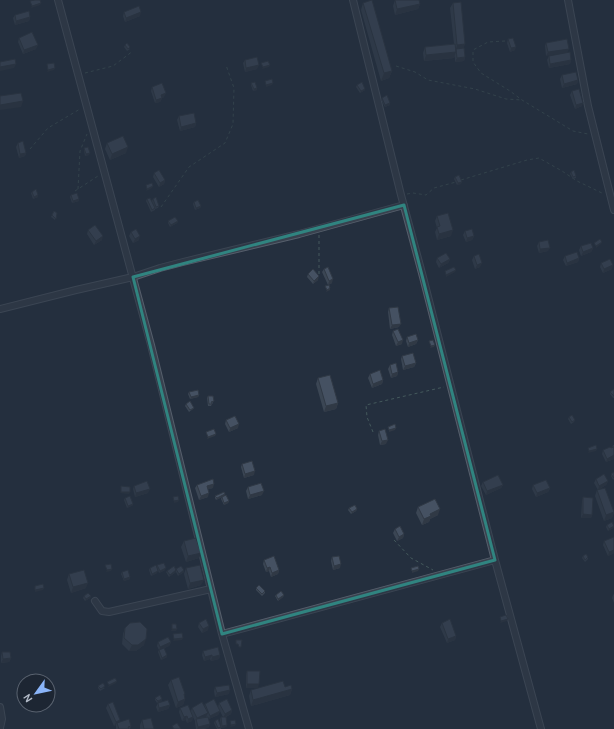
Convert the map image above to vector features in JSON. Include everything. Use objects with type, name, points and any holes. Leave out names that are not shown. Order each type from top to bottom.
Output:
[{"type":"street","points":[[58,0],[151,345],[222,634],[249,729]]},
{"type":"street","points":[[353,0],[401,196],[495,560],[541,729]]},
{"type":"street","points":[[568,0],[586,99],[614,209]]},
{"type":"street","points":[[0,310],[404,206]]},
{"type":"street","points":[[222,634],[495,560]]},
{"type":"street","points":[[95,601],[102,611],[109,612],[211,589]]},
{"type":"street","points":[[0,707],[2,719],[0,728]]},
{"type":"path","points":[[505,41],[488,42],[473,50],[473,62],[481,73],[522,100],[573,130],[595,135]]},
{"type":"path","points":[[78,74],[113,66],[132,51]]},
{"type":"path","points":[[161,207],[189,167],[225,143],[233,124],[234,88],[226,65]]},
{"type":"path","points":[[396,66],[415,72],[428,80],[475,89],[506,99],[522,100]]},
{"type":"path","points":[[30,150],[48,128],[86,105]]},
{"type":"path","points":[[78,188],[80,151],[91,124]]},
{"type":"path","points":[[401,196],[414,193],[426,195],[434,188],[527,160],[539,158],[577,181],[611,197]]},
{"type":"path","points":[[75,191],[104,172]]},
{"type":"path","points":[[319,229],[319,274]]},
{"type":"path","points":[[373,432],[367,417],[366,405],[450,386]]},
{"type":"path","points":[[394,540],[411,558],[443,574]]},
{"type":"highlighted area","points":[[404,205],[495,560],[222,634],[133,277]]},
{"type":"building","points":[[40,0],[41,3],[32,6],[30,1]]},
{"type":"building","points":[[372,0],[392,71],[384,73],[363,3]]},
{"type":"building","points":[[395,0],[419,0],[420,4],[397,9]]},
{"type":"building","points":[[461,2],[465,44],[457,45],[453,3]]},
{"type":"building","points":[[139,6],[141,12],[126,18],[124,12]]},
{"type":"building","points":[[29,11],[30,17],[16,21],[15,15]]},
{"type":"building","points":[[32,32],[38,45],[24,50],[19,38]]},
{"type":"building","points":[[513,38],[516,47],[511,48],[508,39]]},
{"type":"building","points":[[567,39],[569,49],[548,52],[546,43]]},
{"type":"building","points":[[127,43],[130,47],[128,49],[125,45]]},
{"type":"building","points":[[455,44],[456,52],[426,55],[425,47]]},
{"type":"building","points":[[464,48],[465,57],[457,58],[456,49]]},
{"type":"building","points":[[570,52],[571,60],[550,64],[549,56]]},
{"type":"building","points":[[257,57],[259,65],[246,68],[245,60]]},
{"type":"building","points":[[15,59],[16,64],[0,67],[0,62]]},
{"type":"building","points":[[268,61],[270,65],[263,67],[261,63]]},
{"type":"building","points":[[54,63],[55,68],[48,70],[47,64]]},
{"type":"building","points":[[576,72],[578,80],[564,84],[562,75]]},
{"type":"building","points":[[272,79],[273,83],[266,85],[265,81]]},
{"type":"building","points":[[255,82],[257,88],[254,89],[251,83]]},
{"type":"building","points":[[362,82],[365,89],[361,91],[357,85]]},
{"type":"building","points":[[162,83],[166,93],[161,95],[162,98],[156,100],[152,87]]},
{"type":"building","points":[[579,89],[583,103],[576,105],[572,91]]},
{"type":"building","points":[[21,93],[23,101],[0,105],[0,96]]},
{"type":"building","points":[[387,95],[390,103],[385,105],[382,98]]},
{"type":"building","points":[[194,113],[196,123],[181,127],[179,116]]},
{"type":"building","points":[[123,136],[128,147],[112,154],[107,143]]},
{"type":"building","points":[[23,141],[26,153],[20,154],[18,143]]},
{"type":"building","points":[[88,147],[90,153],[86,154],[84,148]]},
{"type":"building","points":[[159,170],[165,180],[160,183],[154,173]]},
{"type":"building","points":[[574,170],[576,176],[573,177],[571,172]]},
{"type":"building","points":[[459,175],[462,182],[458,183],[455,177]]},
{"type":"building","points":[[152,183],[153,186],[147,189],[146,185]]},
{"type":"building","points":[[36,189],[38,195],[34,197],[32,192]]},
{"type":"building","points":[[77,193],[79,199],[73,201],[71,195]]},
{"type":"building","points":[[156,197],[159,206],[156,207],[153,199]]},
{"type":"building","points":[[150,198],[155,208],[152,210],[147,199]]},
{"type":"building","points":[[198,200],[201,206],[196,208],[194,202]]},
{"type":"building","points":[[54,211],[57,213],[56,219],[52,215]]},
{"type":"building","points":[[448,213],[453,230],[439,234],[437,227],[440,226],[437,216]]},
{"type":"building","points":[[175,217],[178,221],[171,225],[168,221]]},
{"type":"building","points":[[95,225],[103,236],[96,241],[88,230]]},
{"type":"building","points":[[136,229],[140,236],[135,239],[131,232]]},
{"type":"building","points":[[472,229],[474,236],[467,238],[465,231]]},
{"type":"building","points":[[600,239],[602,242],[596,246],[594,243]]},
{"type":"building","points":[[548,240],[550,248],[540,249],[539,242]]},
{"type":"building","points":[[591,243],[593,248],[583,252],[581,246]]},
{"type":"building","points":[[577,252],[579,258],[567,263],[565,256]]},
{"type":"building","points":[[446,253],[450,259],[441,264],[437,258]]},
{"type":"building","points":[[479,254],[482,263],[477,265],[474,256]]},
{"type":"building","points":[[610,259],[613,265],[604,269],[601,263]]},
{"type":"building","points":[[328,267],[333,279],[329,281],[324,269]]},
{"type":"building","points":[[454,267],[456,270],[446,275],[445,271]]},
{"type":"building","points":[[313,269],[319,276],[314,281],[308,274]]},
{"type":"building","points":[[329,285],[330,288],[327,290],[325,286]]},
{"type":"building","points":[[398,307],[401,324],[392,325],[389,308]]},
{"type":"building","points":[[398,329],[403,340],[398,342],[393,331]]},
{"type":"building","points":[[416,334],[418,340],[409,343],[407,337]]},
{"type":"building","points":[[433,340],[435,345],[431,346],[429,341]]},
{"type":"building","points":[[413,353],[416,363],[405,366],[402,356]]},
{"type":"building","points":[[396,363],[398,372],[392,374],[390,365]]},
{"type":"building","points":[[380,370],[383,380],[373,384],[370,374]]},
{"type":"building","points":[[330,375],[338,403],[326,406],[318,378]]},
{"type":"building","points":[[614,389],[614,396],[610,392]]},
{"type":"building","points":[[198,390],[199,395],[191,397],[189,392]]},
{"type":"building","points":[[208,396],[213,396],[214,401],[211,402],[212,404],[209,404]]},
{"type":"building","points":[[190,401],[194,408],[190,410],[186,404]]},
{"type":"building","points":[[572,415],[575,420],[572,422],[569,417]]},
{"type":"building","points":[[235,416],[239,424],[230,428],[226,420]]},
{"type":"building","points":[[395,424],[396,428],[389,430],[388,427]]},
{"type":"building","points":[[214,429],[216,434],[208,437],[206,432]]},
{"type":"building","points":[[385,429],[388,440],[382,441],[379,431]]},
{"type":"building","points":[[596,445],[597,449],[589,451],[588,448]]},
{"type":"building","points":[[614,447],[614,455],[607,459],[603,450]]},
{"type":"building","points":[[252,461],[255,471],[245,474],[242,464]]},
{"type":"building","points":[[604,474],[608,481],[599,486],[596,479]]},
{"type":"building","points":[[498,475],[503,485],[487,491],[483,482]]},
{"type":"building","points":[[213,479],[214,484],[207,486],[209,493],[201,496],[197,485]]},
{"type":"building","points":[[546,480],[550,488],[537,493],[533,485]]},
{"type":"building","points":[[147,481],[150,489],[136,493],[134,486]]},
{"type":"building","points":[[261,483],[264,491],[250,495],[248,487]]},
{"type":"building","points":[[121,486],[130,487],[130,492],[121,492]]},
{"type":"building","points":[[605,488],[614,512],[606,515],[597,490]]},
{"type":"building","points":[[224,492],[225,494],[217,498],[215,496]]},
{"type":"building","points":[[226,495],[229,501],[224,503],[222,497]]},
{"type":"building","points":[[130,496],[133,504],[128,506],[125,498]]},
{"type":"building","points":[[178,496],[179,500],[174,501],[173,497]]},
{"type":"building","points":[[583,497],[593,498],[592,515],[583,514]]},
{"type":"building","points":[[435,499],[440,509],[424,519],[418,507]]},
{"type":"building","points":[[355,505],[357,509],[352,512],[349,508]]},
{"type":"building","points":[[612,522],[614,526],[609,529],[607,525]]},
{"type":"building","points":[[400,526],[404,534],[399,537],[395,529]]},
{"type":"building","points":[[614,537],[614,550],[609,552],[604,541]]},
{"type":"building","points":[[196,538],[201,553],[188,556],[184,541]]},
{"type":"building","points":[[586,554],[588,557],[585,560],[583,556]]},
{"type":"building","points":[[274,556],[279,570],[272,573],[270,567],[267,568],[264,560]]},
{"type":"building","points":[[339,556],[341,564],[334,566],[332,557]]},
{"type":"building","points":[[164,563],[166,568],[160,571],[157,565]]},
{"type":"building","points":[[111,564],[112,569],[107,570],[105,565]]},
{"type":"building","points":[[156,565],[158,571],[152,574],[150,568]]},
{"type":"building","points":[[200,565],[204,580],[190,583],[186,568]]},
{"type":"building","points":[[174,566],[176,570],[170,575],[167,571]]},
{"type":"building","points":[[181,566],[184,570],[179,574],[176,569]]},
{"type":"building","points":[[418,566],[419,569],[412,571],[411,568]]},
{"type":"building","points":[[84,570],[88,583],[73,587],[69,574]]},
{"type":"building","points":[[128,570],[130,577],[124,579],[122,572]]},
{"type":"building","points":[[43,584],[44,588],[35,590],[35,586]]},
{"type":"building","points":[[259,585],[265,591],[262,594],[256,588]]},
{"type":"building","points":[[281,591],[284,595],[278,599],[276,595]]},
{"type":"building","points":[[88,593],[91,596],[86,599],[84,596]]},
{"type":"building","points":[[506,615],[508,619],[501,621],[500,617]]},
{"type":"building","points":[[206,619],[209,626],[203,629],[199,623]]},
{"type":"building","points":[[450,619],[456,636],[448,639],[442,623]]},
{"type":"building","points":[[140,622],[147,629],[146,639],[138,645],[132,645],[124,638],[125,628],[130,623]]},
{"type":"building","points":[[172,624],[176,624],[177,629],[172,629]]},
{"type":"building","points":[[182,633],[183,638],[174,639],[173,634]]},
{"type":"building","points":[[168,637],[171,642],[160,647],[158,642]]},
{"type":"building","points":[[236,640],[242,640],[241,647],[236,644]]},
{"type":"building","points":[[218,647],[220,655],[205,657],[203,651]]},
{"type":"building","points":[[164,648],[167,655],[162,658],[159,650]]},
{"type":"building","points":[[2,652],[10,652],[11,658],[3,659]]},
{"type":"building","points":[[247,671],[260,671],[259,684],[247,684]]},
{"type":"building","points":[[179,677],[185,694],[185,699],[178,702],[171,680]]},
{"type":"building","points":[[115,678],[117,681],[109,685],[107,682]]},
{"type":"building","points":[[283,681],[285,687],[291,685],[292,689],[253,700],[251,690]]},
{"type":"building","points":[[103,683],[105,686],[101,689],[98,686]]},
{"type":"building","points":[[229,685],[230,690],[217,693],[215,687]]},
{"type":"building","points":[[160,695],[162,699],[158,701],[155,698]]},
{"type":"building","points":[[214,699],[220,711],[210,716],[205,704]]},
{"type":"building","points":[[227,699],[232,710],[225,714],[219,703]]},
{"type":"building","points":[[168,700],[170,705],[159,708],[158,703]]},
{"type":"building","points":[[113,702],[120,720],[116,722],[108,704]]},
{"type":"building","points":[[202,702],[208,713],[197,718],[192,708]]},
{"type":"building","points":[[188,705],[193,717],[188,719],[187,716],[184,717],[180,708]]},
{"type":"building","points":[[208,717],[210,724],[198,727],[196,719]]},
{"type":"building","points":[[221,717],[226,717],[227,725],[222,726]]},
{"type":"building","points":[[151,718],[154,729],[144,729],[142,720]]},
{"type":"building","points":[[129,719],[131,726],[128,727],[129,729],[119,729],[117,723]]},
{"type":"building","points":[[218,719],[221,727],[218,728],[215,721]]},
{"type":"building","points":[[235,720],[236,724],[231,725],[230,721]]},
{"type":"building","points":[[177,723],[181,729],[174,729],[172,726]]}]
